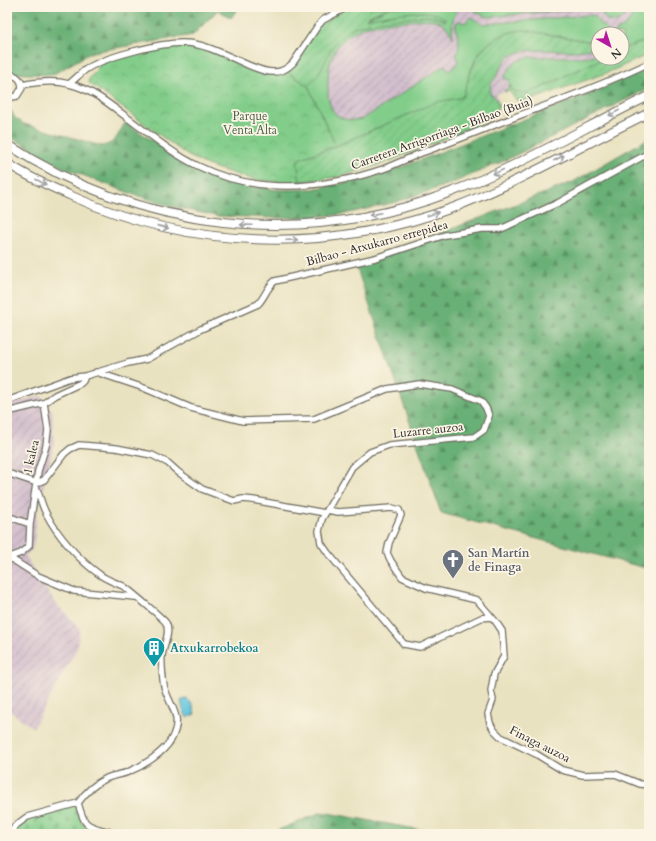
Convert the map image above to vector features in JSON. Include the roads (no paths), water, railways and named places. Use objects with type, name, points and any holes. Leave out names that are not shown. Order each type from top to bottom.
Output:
[{"type":"highway","points":[[7,144],[59,175],[98,192],[142,207],[183,216],[236,224],[309,224],[335,222],[372,215],[409,206],[449,193],[517,163],[649,96]]},
{"type":"highway","points":[[7,163],[55,189],[91,205],[150,224],[235,239],[310,239],[375,230],[454,207],[524,176],[649,113]]},
{"type":"street","points":[[69,84],[86,69],[111,57],[166,45],[186,43],[209,48],[254,68],[269,72],[282,71],[293,63],[317,26],[323,20],[347,7]]},
{"type":"street","name":"Carretera Arrigorriaga - Bilbao (Buia)","points":[[22,85],[48,82],[69,84],[94,94],[174,152],[198,166],[225,176],[252,183],[276,186],[303,186],[339,181],[385,168],[581,93],[649,63]]},
{"type":"street","points":[[7,75],[18,77],[22,85],[19,94],[14,98],[7,98]]},
{"type":"street","name":"Bilbao - Atxukarro errepidea","points":[[85,376],[128,363],[147,360],[201,330],[258,304],[262,300],[269,286],[275,280],[375,258],[445,235],[482,229],[501,229],[558,204],[649,153]]},
{"type":"street","name":"Luzarre auzoa","points":[[96,372],[144,388],[191,408],[243,421],[314,419],[387,389],[419,384],[452,389],[480,401],[486,408],[488,416],[484,430],[474,437],[388,445],[370,452],[352,467],[326,511],[319,531],[321,543],[328,553],[404,644],[420,647],[430,644],[481,618],[491,617]]},
{"type":"street","points":[[7,401],[70,378],[85,376],[84,381],[81,383],[55,395],[44,403],[7,412]]},
{"type":"street","name":"1 kalea","points":[[36,485],[38,471],[46,446],[48,430],[44,403]]},
{"type":"street","points":[[8,556],[21,554],[29,546],[30,524],[36,485],[44,480],[64,454],[70,449],[79,445],[116,448],[152,455],[168,462],[178,472],[202,489],[234,501],[253,500],[326,511]]},
{"type":"street","points":[[7,473],[36,485],[46,515],[56,531],[87,566],[108,580],[122,586],[164,620],[167,626],[162,656],[164,685],[176,716],[177,726],[170,741],[154,757],[144,764],[128,772],[108,777],[83,795],[78,803],[27,817],[15,826],[9,834]]},
{"type":"street","name":"Finaga auzoa","points":[[326,511],[338,512],[392,508],[399,510],[401,515],[389,543],[387,553],[390,561],[402,577],[426,588],[477,600],[502,631],[504,656],[494,674],[491,691],[493,700],[488,714],[490,723],[501,737],[536,754],[562,770],[583,775],[615,774],[649,786]]},
{"type":"street","points":[[7,516],[30,524]]},
{"type":"street","points":[[8,556],[38,576],[74,591],[135,597]]},
{"type":"street","points":[[78,803],[86,824],[110,832]]},
{"type":"water","points":[[187,699],[192,705],[195,714],[187,718],[181,701]]},
{"type":"place","name":"San Martín de Finaga","points":[[453,580]]},
{"type":"place","name":"Atxukarrobekoa","points":[[154,668]]},
{"type":"park label","name":"Parque Venta Alta","points":[[250,123]]}]
